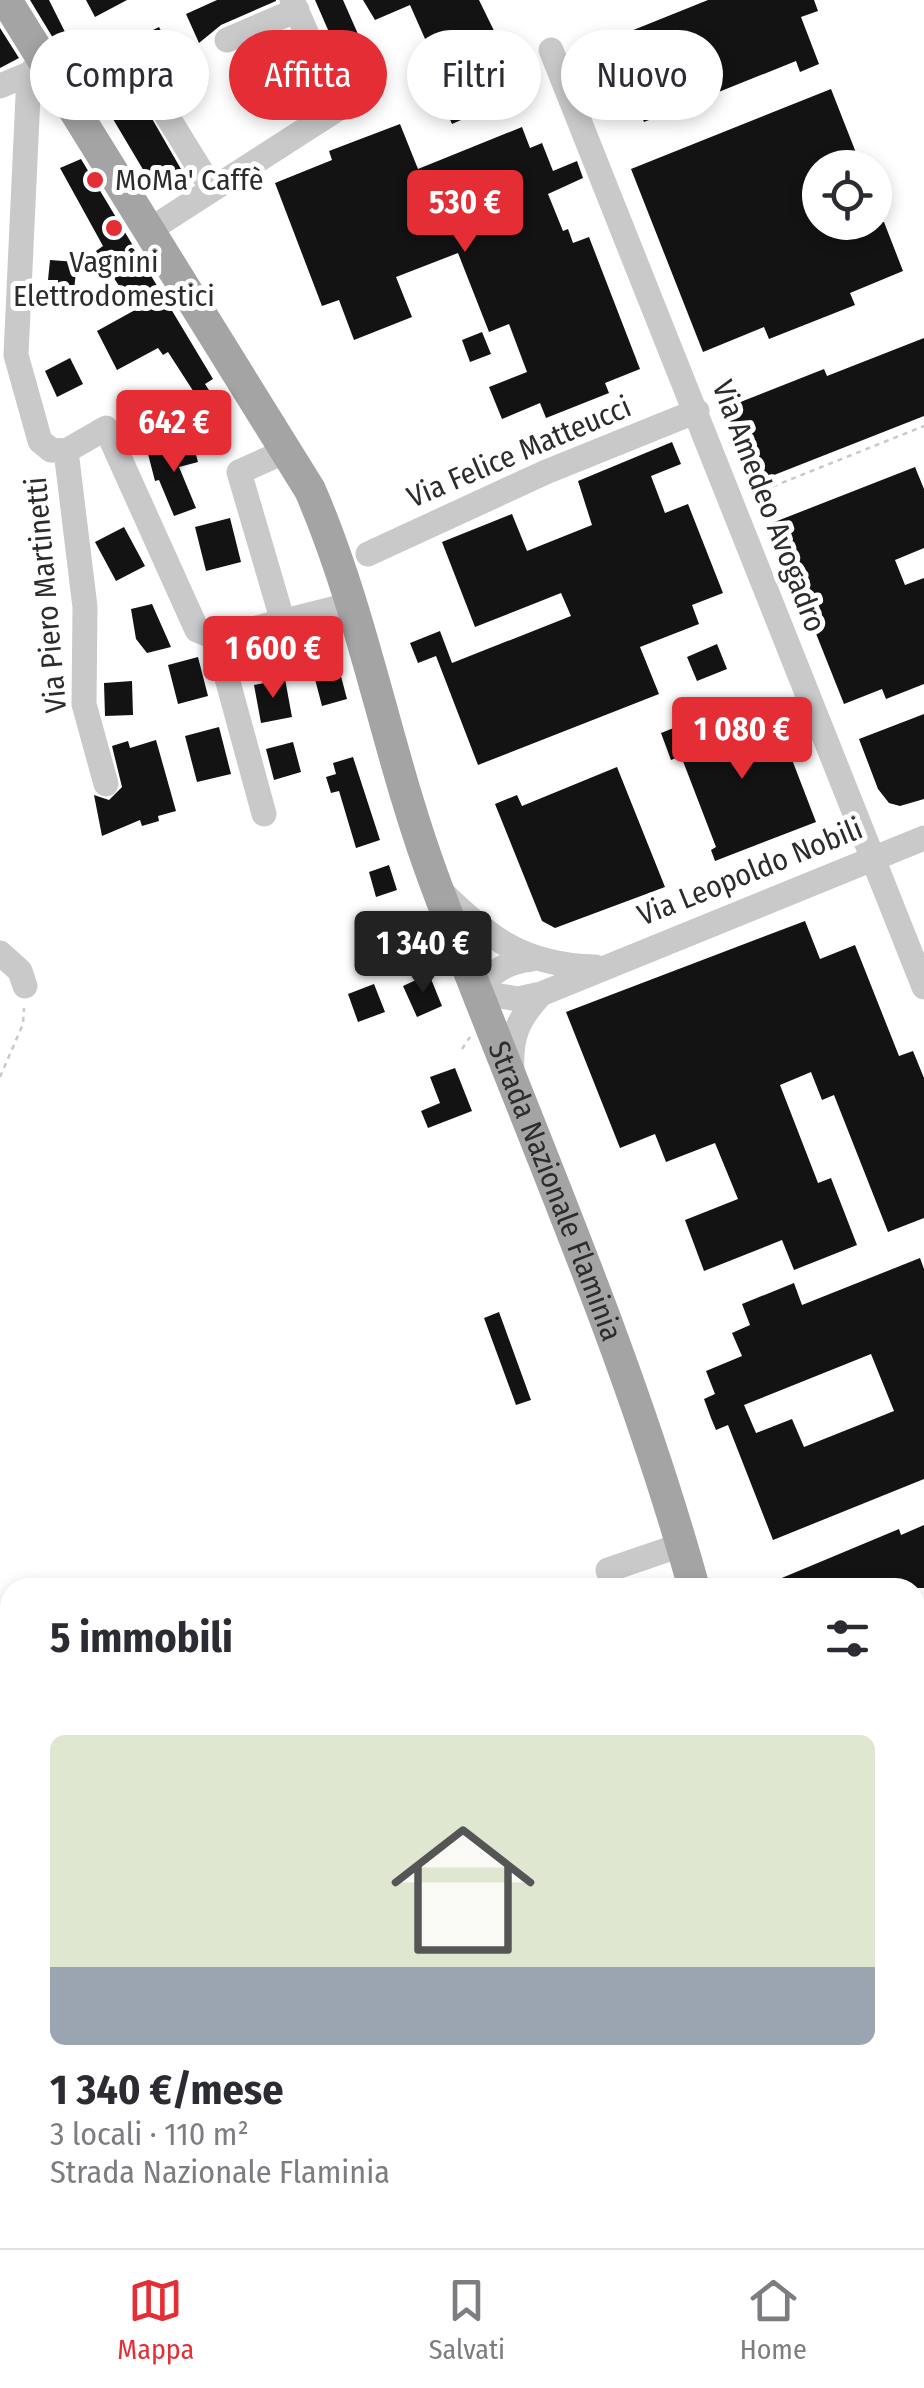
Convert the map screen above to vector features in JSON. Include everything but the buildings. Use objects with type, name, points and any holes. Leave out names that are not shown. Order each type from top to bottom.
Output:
[{"type":"main road","name":"Strada Nazionale Flaminia","points":[[6,0],[30,54]]},
{"type":"main road","name":"Strada Nazionale Flaminia","points":[[72,120],[288,450],[336,550],[401,785],[476,992],[640,1409],[691,1578]]},
{"type":"street","points":[[148,231],[339,108],[295,5],[228,40]]},
{"type":"street","name":"Via Amedeo Avogadro","points":[[551,50],[924,987]]},
{"type":"street","points":[[0,86],[30,71]]},
{"type":"street","points":[[31,120],[8,356],[40,440],[51,450],[66,451]]},
{"type":"street","points":[[170,120],[212,190]]},
{"type":"street","name":"Via Felice Matteucci","points":[[368,554],[546,472],[697,412]]},
{"type":"street","name":"Via Piero Martinetti","points":[[106,784],[84,704],[85,607],[66,451],[106,428],[197,630],[216,638],[264,814]]},
{"type":"street","points":[[282,622],[239,472],[288,450]]},
{"type":"street","points":[[216,638],[353,604]]},
{"type":"street","name":"Via Leopoldo Nobili","points":[[600,967],[532,959],[509,962],[490,974],[476,992],[518,999],[541,994],[924,838]]},
{"type":"street","name":"Via Leopoldo Nobili","points":[[436,885],[498,940],[532,959]]},
{"type":"street","points":[[0,954],[20,971],[25,986]]},
{"type":"street","points":[[512,1078],[510,1040],[521,1016],[541,994]]},
{"type":"street","points":[[611,1578],[608,1570],[681,1545]]},
{"type":"path","points":[[732,503],[924,426]]},
{"type":"path","points":[[0,1077],[23,1024],[25,986]]},
{"type":"place","name":"MoMa' Caffè","points":[[95,180]]},
{"type":"place","name":"Vagnini Elettrodomestici","points":[[114,228]]}]
